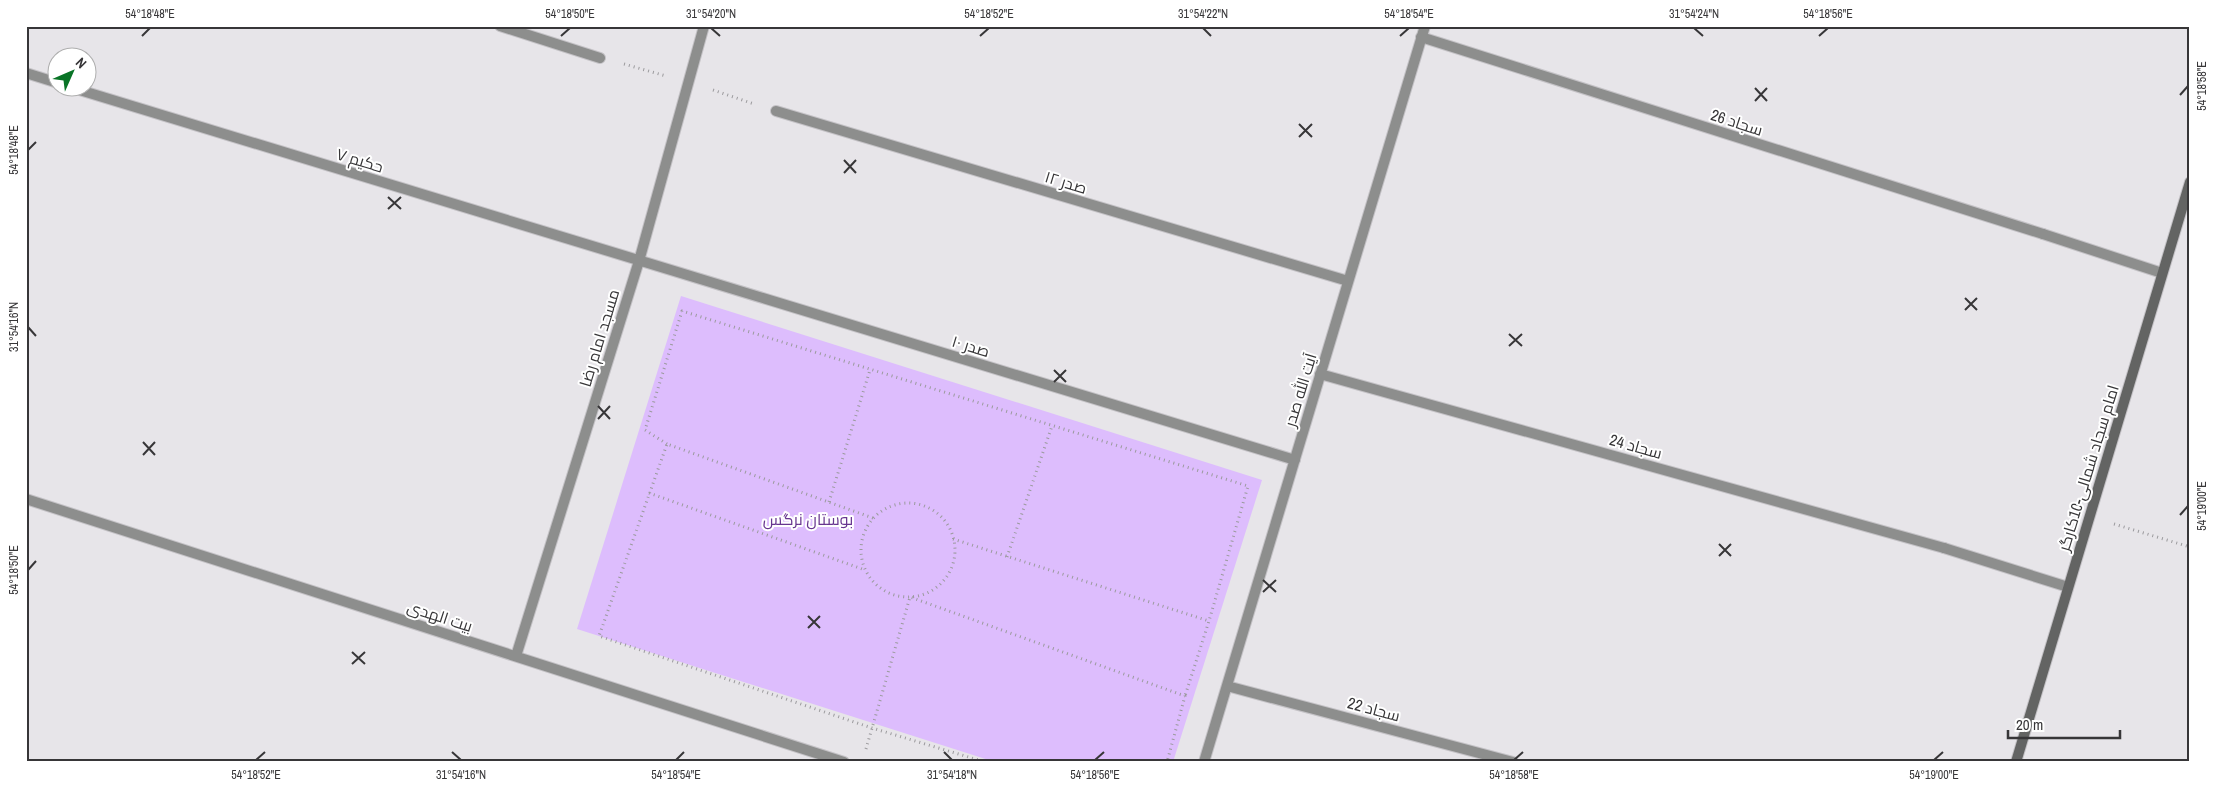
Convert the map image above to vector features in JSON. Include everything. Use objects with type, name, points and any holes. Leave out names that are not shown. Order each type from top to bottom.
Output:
[{"type":"street","points":[[500,26],[600,58]]},
{"type":"street","name":"مسجد امام رضا","points":[[516,656],[638,261],[704,26]]},
{"type":"street","name":"آیت الله صدر","points":[[1204,762],[1425,26]]},
{"type":"street","name":"سجاد 26","points":[[1421,37],[2162,273]]},
{"type":"street","points":[[26,73],[48,80]]},
{"type":"street","name":"حکیم ۷","points":[[98,96],[638,261]]},
{"type":"street","name":"صدر ۱۲","points":[[776,111],[1348,281]]},
{"type":"street","name":"امام سجاد شمالی-10کارگر","points":[[2016,762],[2190,182]]},
{"type":"street","name":"صدر ۱۰","points":[[638,261],[1294,460]]},
{"type":"street","name":"سجاد 24","points":[[1320,374],[1944,548],[2068,588]]},
{"type":"street","name":"بیت الهدی","points":[[26,499],[844,762]]},
{"type":"street","name":"سجاد 22","points":[[1227,686],[1513,762]]},
{"type":"path","points":[[873,518],[667,444],[645,430],[682,311],[1248,486],[1166,762]]},
{"type":"path","points":[[829,502],[870,370]]},
{"type":"path","points":[[1007,557],[1052,426]]},
{"type":"path","points":[[667,444],[599,636],[872,728],[985,762]]},
{"type":"path","points":[[650,493],[865,570]]},
{"type":"path","points":[[910,597],[928,593],[943,583],[952,567],[955,549],[951,531],[940,516],[924,506],[906,503],[888,508],[873,518],[864,534],[861,552],[865,570],[876,585],[892,594],[910,597],[1185,696]]},
{"type":"path","points":[[2089,517],[2190,547]]},
{"type":"path","points":[[953,539],[1209,621]]},
{"type":"path","points":[[865,753],[910,597]]},
{"type":"green space","name":"بوستان نرگس","points":[[681,296],[1262,480],[1173,762],[995,762],[577,629]]}]
